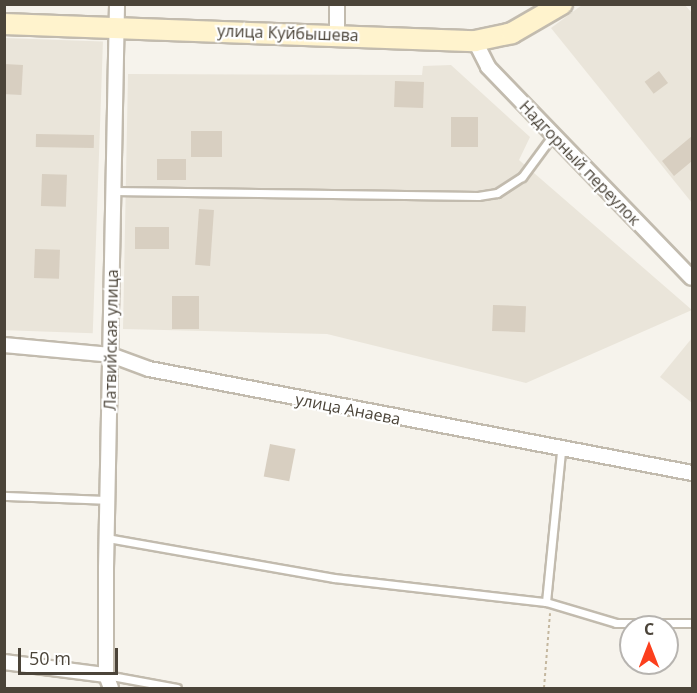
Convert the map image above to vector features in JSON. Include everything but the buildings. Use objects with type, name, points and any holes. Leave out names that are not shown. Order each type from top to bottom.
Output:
[{"type":"street","name":"Латвийская улица","points":[[106,675],[117,4]]},
{"type":"street","points":[[337,4],[337,34]]},
{"type":"street","name":"улица Куйбышева","points":[[4,24],[337,34],[475,41],[512,33],[562,4]]},
{"type":"street","name":"Надгорный переулок","points":[[475,41],[488,67],[693,278]]},
{"type":"street","name":"улица Анаева","points":[[4,345],[111,355],[149,369],[561,452],[693,473]]},
{"type":"street","points":[[4,662],[106,675],[111,688]]},
{"type":"lane","points":[[113,191],[478,196],[497,193],[522,177],[553,135]]},
{"type":"lane","points":[[546,602],[561,452]]},
{"type":"lane","points":[[4,496],[108,500]]},
{"type":"lane","points":[[107,538],[334,578],[546,602],[616,623],[693,622]]},
{"type":"lane","points":[[106,675],[177,688]]},
{"type":"path","points":[[544,688],[551,617],[546,602]]},
{"type":"shaded area","points":[[582,5],[685,5],[692,13],[692,203],[551,28]]},
{"type":"shaded area","points":[[5,38],[103,41],[93,333],[4,330]]},
{"type":"shaded area","points":[[451,65],[530,137],[519,160],[692,310],[526,383],[327,334],[123,329],[128,74],[422,75],[423,66]]},
{"type":"shaded area","points":[[692,338],[692,403],[660,377]]}]
